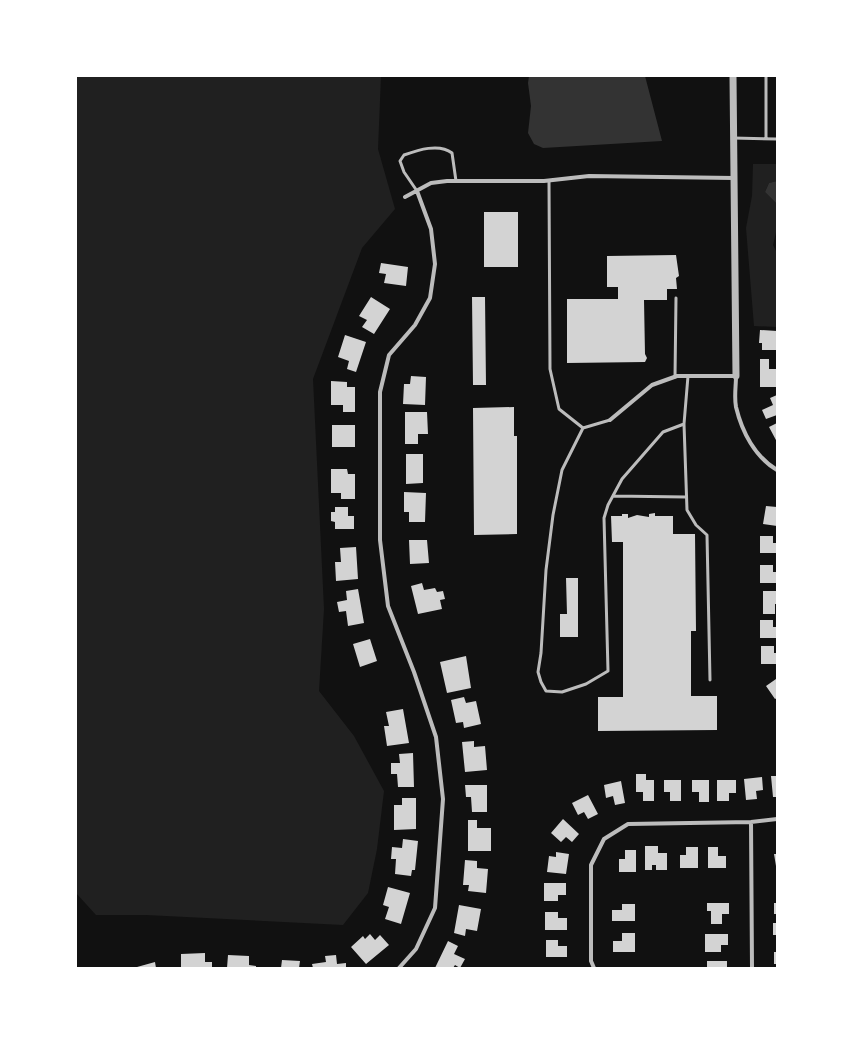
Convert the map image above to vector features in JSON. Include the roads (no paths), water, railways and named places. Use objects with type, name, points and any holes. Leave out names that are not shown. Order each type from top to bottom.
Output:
[{"type":"street","points":[[733,76],[736,406],[746,436],[765,463],[777,470]]},
{"type":"street","points":[[405,197],[431,184],[456,181],[549,180],[589,176],[734,178]]},
{"type":"street","points":[[399,968],[416,949],[435,908],[442,799],[436,737],[414,672],[388,606],[380,540],[380,392],[389,355],[415,325],[430,298],[435,264],[431,229],[417,191]]},
{"type":"street","points":[[610,420],[652,385],[675,377],[736,376]]},
{"type":"street","points":[[594,968],[591,961],[591,864],[604,839],[628,824],[750,822],[777,819]]},
{"type":"street","points":[[750,822],[752,968]]},
{"type":"lane","points":[[766,76],[766,138]]},
{"type":"lane","points":[[733,138],[777,139]]},
{"type":"lane","points":[[417,191],[404,172],[400,161],[404,155],[418,150],[435,148],[448,150],[452,153],[456,181]]},
{"type":"lane","points":[[549,180],[550,369],[559,409],[583,428]]},
{"type":"lane","points":[[675,377],[676,298]]},
{"type":"lane","points":[[688,376],[684,424],[687,510],[696,525],[707,535],[710,680]]},
{"type":"lane","points":[[610,420],[583,428],[562,470],[553,515],[546,570],[541,653],[538,672],[540,682],[546,691],[562,692],[586,684],[608,671],[604,518],[622,479],[663,432],[684,424]]},
{"type":"lane","points":[[613,496],[686,496]]}]
